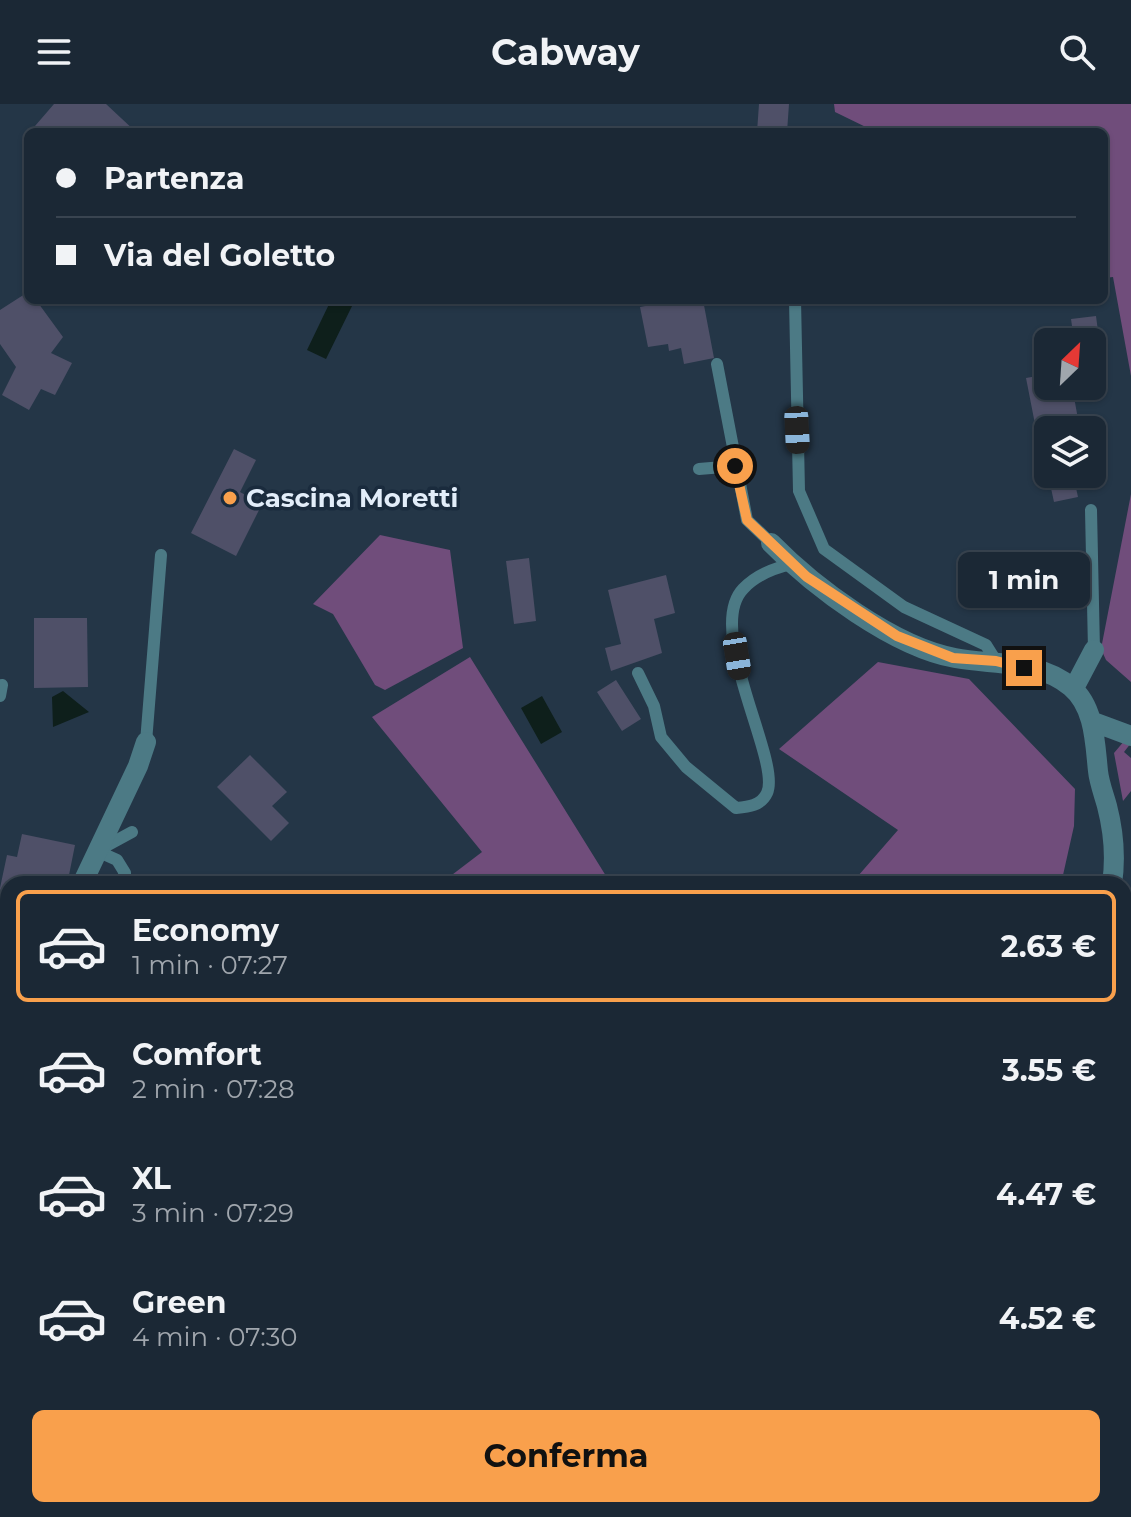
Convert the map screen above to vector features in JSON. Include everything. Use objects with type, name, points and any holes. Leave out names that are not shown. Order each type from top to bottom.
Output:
[{"type":"street","points":[[771,543],[792,564],[897,636],[953,658],[996,661],[1053,675],[1074,688],[1098,743],[1098,772],[1116,857],[1113,876]]},
{"type":"street","points":[[1074,688],[1094,650]]},
{"type":"street","points":[[1091,721],[1131,736]]},
{"type":"street","points":[[86,876],[138,766],[146,742]]},
{"type":"lane","points":[[795,304],[799,491],[824,549],[904,607],[986,645],[996,661]]},
{"type":"lane","points":[[717,364],[747,520],[771,543]]},
{"type":"lane","points":[[699,469],[735,466]]},
{"type":"lane","points":[[1091,510],[1094,650]]},
{"type":"lane","points":[[146,742],[161,555]]},
{"type":"lane","points":[[638,673],[654,706],[661,737],[686,767],[736,808],[752,807],[761,801],[769,791],[767,766],[741,679],[734,608],[741,591],[763,574],[792,564]]},
{"type":"lane","points":[[97,851],[132,832]]},
{"type":"lane","points":[[97,851],[117,860],[125,873],[124,876]]},
{"type":"shaded area","points":[[834,104],[1131,104],[1131,376],[1113,277],[1108,278],[1108,128],[868,128],[835,112]]},
{"type":"shaded area","points":[[329,304],[353,304],[326,359],[307,350]]},
{"type":"shaded area","points":[[1131,494],[1131,682],[1106,660],[1101,649]]},
{"type":"shaded area","points":[[380,535],[450,550],[463,648],[385,690],[375,685],[333,614],[313,604]]},
{"type":"shaded area","points":[[470,657],[606,876],[450,876],[482,852],[372,717]]},
{"type":"shaded area","points":[[878,662],[969,679],[1075,789],[1074,826],[1063,876],[858,876],[898,830],[779,749]]},
{"type":"shaded area","points":[[63,691],[89,712],[53,727],[52,697]]},
{"type":"shaded area","points":[[542,696],[562,732],[541,744],[521,708]]},
{"type":"shaded area","points":[[1125,740],[1131,743],[1124,752],[1131,758],[1131,791],[1123,801],[1114,753]]},
{"type":"building","points":[[54,104],[106,104],[132,128],[37,128],[35,126]]},
{"type":"building","points":[[759,104],[789,104],[787,128],[757,128]]},
{"type":"building","points":[[24,295],[24,304],[39,304],[63,337],[51,353],[72,363],[55,395],[41,389],[29,410],[2,395],[16,367],[0,344],[0,310]]},
{"type":"building","points":[[704,304],[714,358],[684,364],[681,348],[669,351],[668,344],[648,347],[640,307]]},
{"type":"building","points":[[1096,316],[1098,328],[1072,328],[1071,319]]},
{"type":"building","points":[[1034,377],[1034,400],[1075,400],[1077,416],[1034,416],[1034,419],[1026,378]]},
{"type":"building","name":"Cascina Moretti","points":[[234,449],[256,460],[240,492],[262,504],[236,556],[191,533]]},
{"type":"building","points":[[1051,488],[1076,488],[1078,497],[1054,502]]},
{"type":"building","points":[[529,558],[536,621],[514,624],[506,561]]},
{"type":"building","points":[[666,575],[675,613],[654,619],[662,653],[611,671],[605,648],[621,644],[608,590]]},
{"type":"building","points":[[34,618],[87,618],[88,687],[34,688]]},
{"type":"building","points":[[616,680],[641,719],[622,731],[597,692]]},
{"type":"building","points":[[250,755],[287,792],[272,806],[289,823],[271,841],[217,787]]},
{"type":"building","points":[[22,834],[75,845],[69,876],[3,876],[7,855],[17,857]]},
{"type":"place","name":"Cascina Moretti","points":[[230,498]]},
{"type":"route","points":[[735,466],[747,520],[807,577],[897,636],[953,658],[996,661],[1024,668]]}]
